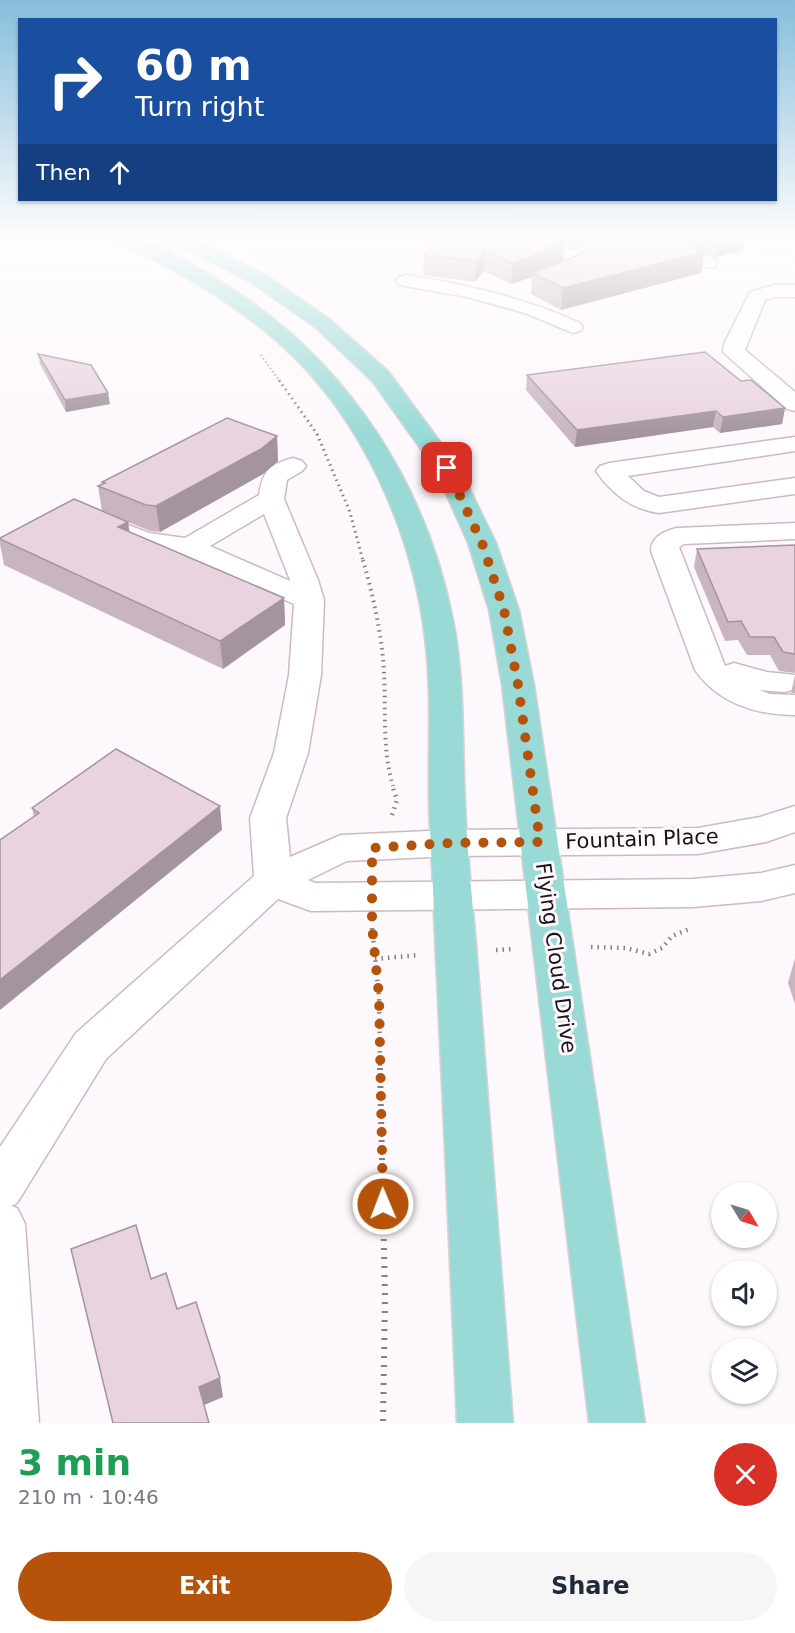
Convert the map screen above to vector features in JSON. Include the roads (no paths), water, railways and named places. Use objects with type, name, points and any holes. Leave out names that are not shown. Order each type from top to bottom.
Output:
[{"type":"main road","points":[[241,304],[290,341],[331,386],[366,433],[418,542],[438,621],[447,705],[447,801],[485,1423]]},
{"type":"main road","name":"Flying Cloud Drive","points":[[295,304],[322,323],[380,376],[447,468],[482,543],[504,610],[518,685],[540,842],[617,1423]]},
{"type":"street","points":[[517,304],[573,327]]},
{"type":"street","points":[[754,304],[735,344],[734,352],[795,404]]},
{"type":"street","points":[[795,444],[609,471],[639,502],[650,505],[670,505],[795,486]]},
{"type":"street","points":[[293,466],[275,476],[270,499],[304,580],[309,600],[305,675],[293,742],[268,818],[273,881],[311,897],[693,893],[761,886],[795,879]]},
{"type":"street","points":[[189,547],[270,499]]},
{"type":"street","points":[[83,515],[143,540],[189,547],[309,600]]},
{"type":"street","points":[[785,684],[765,682],[732,672],[701,645],[665,551],[665,544],[677,536],[795,531]]},
{"type":"street","name":"Fountain Place","points":[[0,1188],[91,1046],[212,933],[273,881],[341,848],[450,843],[698,841],[766,829],[795,818]]},
{"type":"street","points":[[0,1224],[11,1423]]}]
